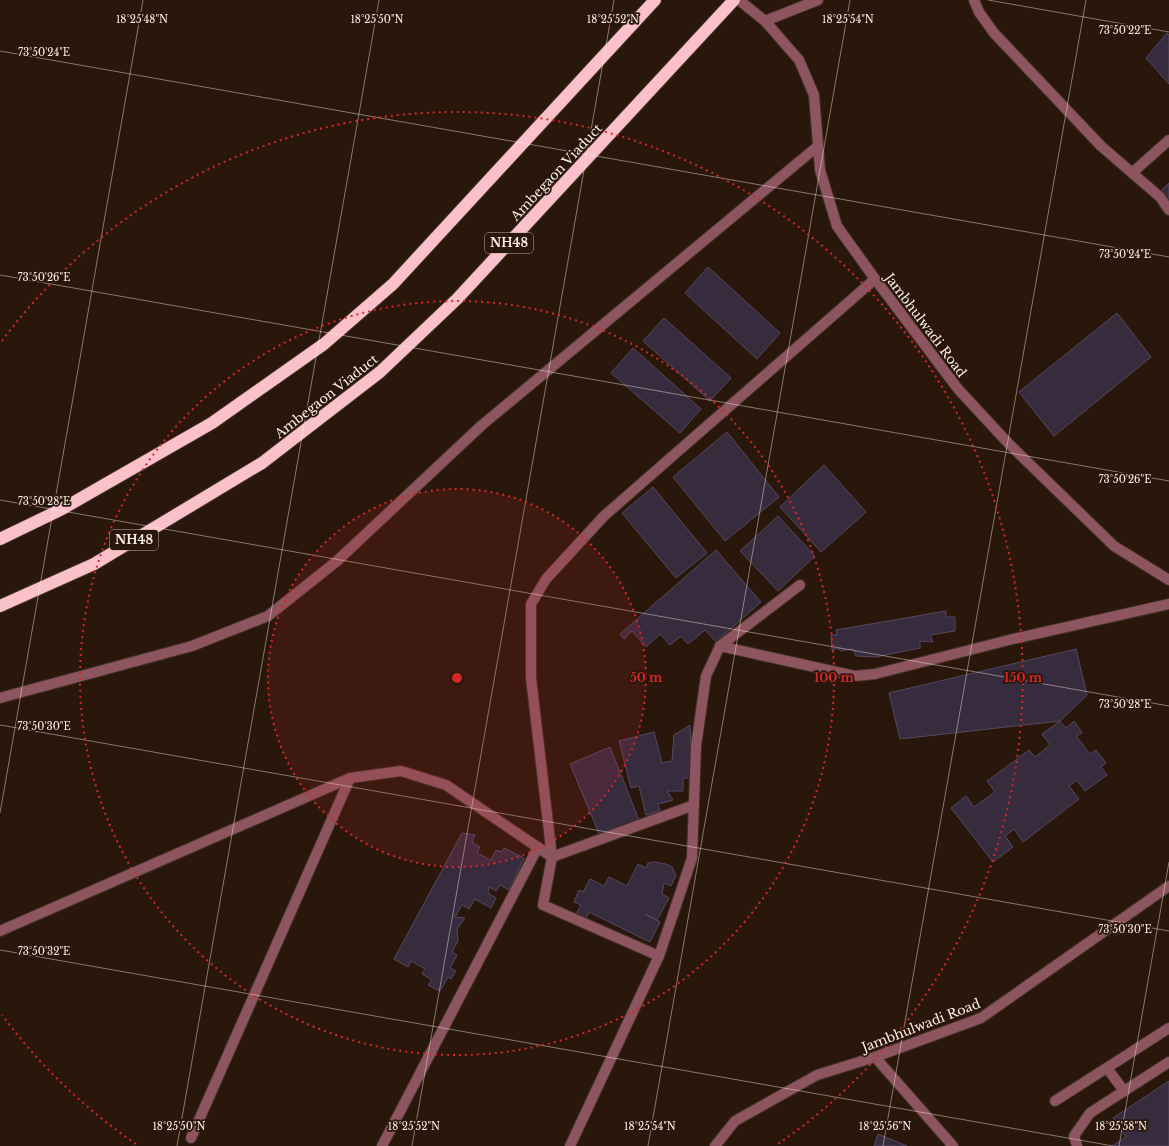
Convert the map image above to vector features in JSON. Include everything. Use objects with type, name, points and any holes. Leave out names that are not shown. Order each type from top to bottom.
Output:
[{"type":"highway","points":[[0,539],[62,509],[212,423],[324,344],[394,284],[655,0]]},
{"type":"highway","name":"Ambegaon Viaduct","points":[[0,606],[94,564],[262,463],[380,372],[457,299],[734,0]]},
{"type":"street","name":"Jambhulwadi Road","points":[[739,0],[766,21],[799,60],[814,95],[820,170],[837,226],[875,279],[958,389],[1009,444],[1114,546],[1169,580]]},
{"type":"street","points":[[766,21],[818,0]]},
{"type":"street","points":[[974,0],[979,12],[994,33],[1101,146],[1160,197],[1169,210]]},
{"type":"street","points":[[1132,173],[1169,140]]},
{"type":"street","points":[[0,698],[192,646],[268,616],[336,562],[482,424],[818,146]]},
{"type":"street","points":[[659,956],[543,904],[552,857],[531,678],[531,604],[546,579],[604,516],[875,279]]},
{"type":"street","points":[[570,1146],[659,956],[692,858],[696,746],[706,676],[720,646],[800,585]]},
{"type":"street","points":[[720,646],[855,676],[868,675],[1013,639],[1169,604]]},
{"type":"street","points":[[0,931],[350,778],[400,771],[446,785],[552,857]]},
{"type":"street","points":[[191,1138],[350,778]]},
{"type":"street","points":[[552,857],[694,805]]},
{"type":"street","points":[[382,1146],[538,847]]},
{"type":"street","name":"Jambhulwadi Road","points":[[715,1146],[736,1121],[817,1075],[875,1057],[981,1018],[1169,886]]},
{"type":"street","points":[[1055,1101],[1169,1028]]},
{"type":"street","points":[[875,1057],[954,1146]]},
{"type":"street","points":[[1077,1146],[1074,1136],[1090,1113],[1169,1062]]},
{"type":"street","points":[[1107,1068],[1124,1091]]},
{"type":"building","points":[[1167,33],[1169,35],[1169,84],[1146,58]]},
{"type":"building","points":[[1169,183],[1169,201],[1160,192]]},
{"type":"building","points":[[708,267],[780,333],[757,359],[685,293]]},
{"type":"building","points":[[1117,313],[1151,357],[1054,436],[1019,392]]},
{"type":"building","points":[[664,318],[731,378],[710,401],[643,341]]},
{"type":"building","points":[[633,348],[701,409],[680,433],[611,373]]},
{"type":"building","points":[[727,432],[779,497],[725,541],[673,477]]},
{"type":"building","points":[[824,465],[866,512],[821,552],[780,507]]},
{"type":"building","points":[[653,487],[707,553],[676,578],[622,513]]},
{"type":"building","points":[[778,516],[815,556],[778,591],[740,551]]},
{"type":"building","points":[[716,550],[761,602],[716,642],[705,630],[688,644],[681,636],[670,645],[660,634],[646,647],[632,631],[624,639],[620,634]]},
{"type":"building","points":[[946,611],[946,617],[955,617],[955,631],[930,635],[933,642],[920,641],[920,648],[876,657],[856,656],[853,649],[840,651],[839,648],[832,650],[831,635],[837,635],[836,630]]},
{"type":"building","points":[[1076,649],[1087,695],[1060,721],[900,739],[889,693]]},
{"type":"building","points":[[1060,721],[1066,728],[1074,721],[1082,733],[1076,736],[1090,754],[1096,750],[1106,763],[1101,767],[1107,775],[1085,791],[1077,780],[1069,786],[1079,799],[1023,842],[1014,829],[1005,836],[1013,847],[993,862],[951,808],[966,796],[974,807],[995,792],[987,781],[1029,750],[1035,757],[1050,745],[1042,734]]},
{"type":"building","points":[[690,725],[692,778],[683,778],[683,791],[667,791],[673,800],[658,804],[660,811],[646,815],[639,786],[631,788],[619,741],[654,732],[662,763],[672,761],[674,735]]},
{"type":"building","points":[[610,747],[639,820],[600,836],[570,764]]},
{"type":"building","points":[[462,833],[475,835],[472,842],[480,847],[477,853],[491,860],[496,850],[502,852],[504,848],[524,858],[509,890],[500,885],[496,891],[489,887],[488,893],[496,898],[491,908],[475,899],[469,909],[462,905],[455,917],[465,918],[457,929],[458,941],[452,952],[457,955],[450,968],[456,971],[451,979],[448,977],[440,991],[428,985],[432,980],[422,974],[425,969],[411,961],[408,967],[394,959]]},
{"type":"building","points":[[655,862],[672,867],[676,875],[671,886],[664,883],[662,894],[669,898],[657,920],[645,914],[660,922],[650,942],[589,912],[585,921],[575,916],[581,905],[574,902],[579,890],[583,892],[590,879],[604,886],[609,877],[627,886],[638,864],[646,868],[648,863]]},
{"type":"building","points":[[1169,1081],[1169,1146],[1112,1146],[1126,1137],[1113,1118]]},
{"type":"building","points":[[878,1134],[907,1146],[874,1146]]}]
